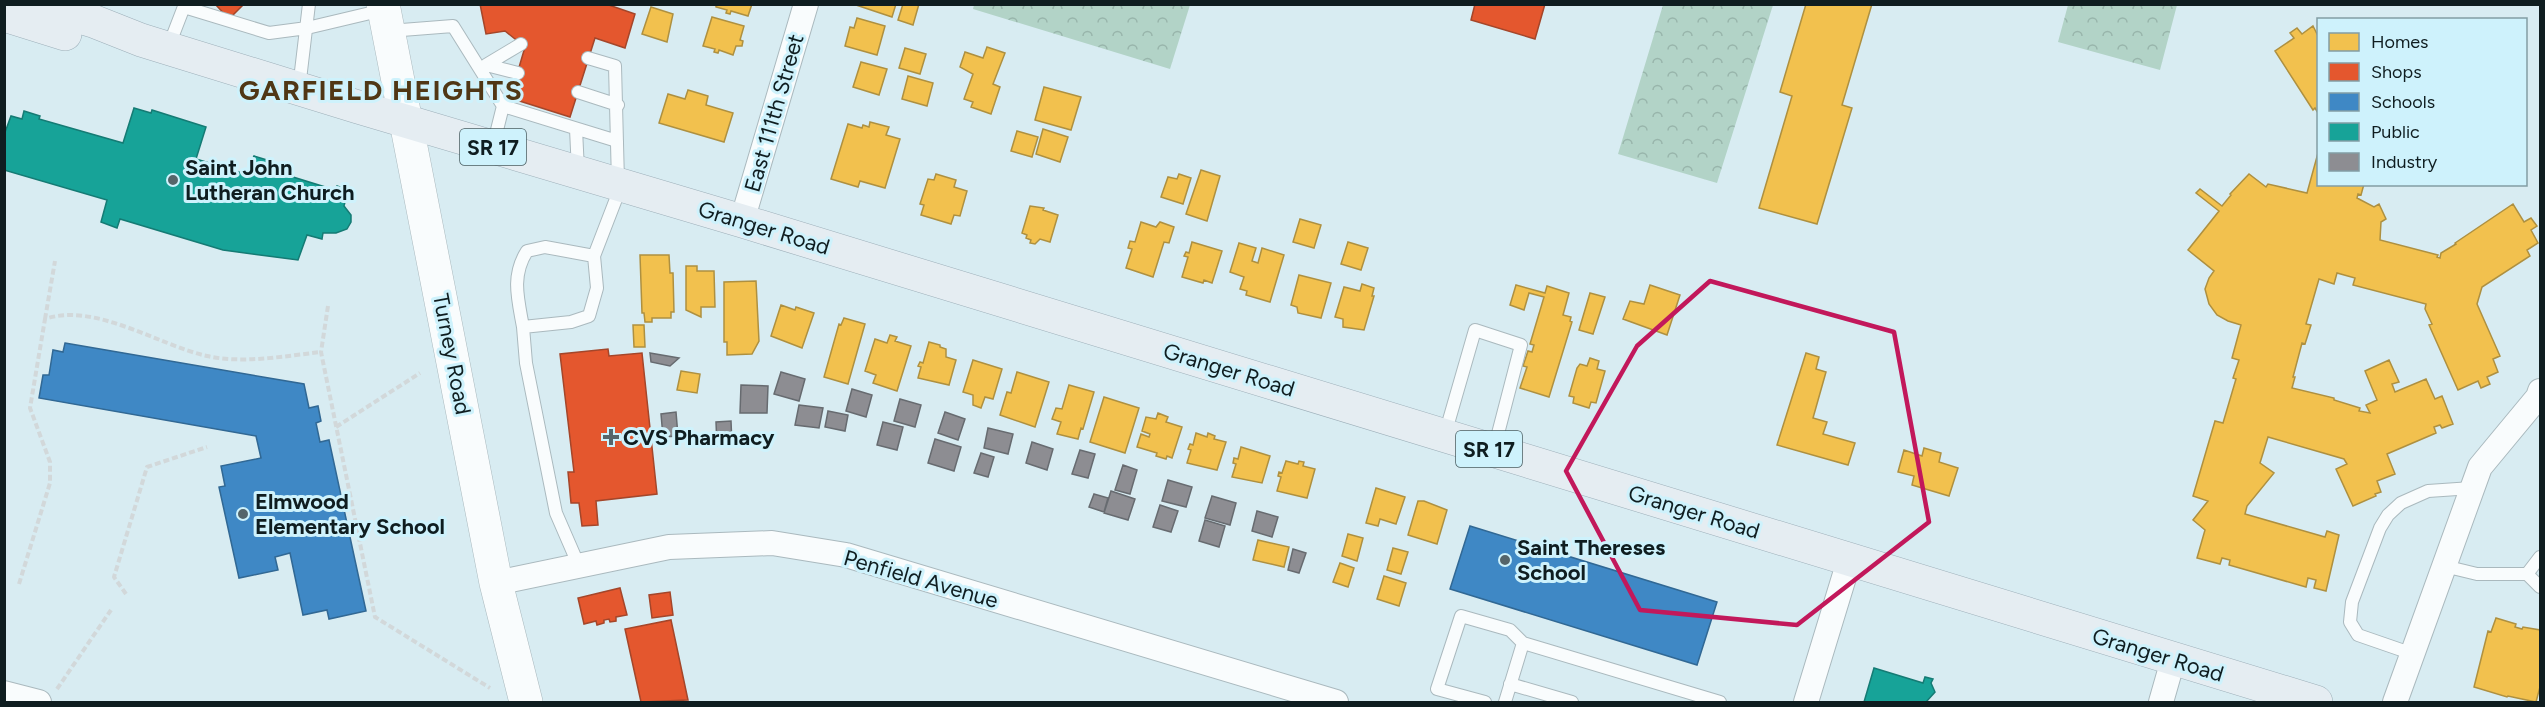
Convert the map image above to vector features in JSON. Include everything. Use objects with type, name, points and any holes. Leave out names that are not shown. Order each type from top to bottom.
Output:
[{"type":"main road","name":"Granger Road","points":[[39,4],[107,18],[155,44],[299,89],[742,221],[2316,702]]},
{"type":"main road","name":"Granger Road","points":[[4,15],[76,38],[155,44]]},
{"type":"main road","name":"Turney Road","points":[[385,15],[496,583],[526,702]]},
{"type":"street","name":"East 111th Street","points":[[742,221],[806,4]]},
{"type":"street","points":[[2396,702],[2480,468],[2541,391]]},
{"type":"street","name":"Penfield Avenue","points":[[496,583],[669,547],[772,543],[846,555],[1336,702]]},
{"type":"street","points":[[1806,702],[1850,561]]},
{"type":"street","points":[[2161,702],[2173,660]]},
{"type":"street","points":[[4,693],[47,698]]},
{"type":"lane","points":[[299,89],[309,4]]},
{"type":"lane","points":[[155,44],[184,6],[269,33],[385,15],[453,26],[482,66],[503,106],[493,147]]},
{"type":"lane","points":[[482,66],[521,44]]},
{"type":"lane","points":[[523,327],[571,322],[589,315],[597,288],[594,256],[620,184],[617,141],[618,105],[615,66],[588,58]]},
{"type":"lane","points":[[482,66],[518,73]]},
{"type":"lane","points":[[578,92],[618,105]]},
{"type":"lane","points":[[503,106],[617,141]]},
{"type":"lane","points":[[576,129],[578,172]]},
{"type":"lane","points":[[579,566],[556,513],[526,363],[517,289],[518,266],[527,250],[545,247],[594,256]]},
{"type":"lane","points":[[1444,436],[1475,330],[1521,345],[1494,451]]},
{"type":"lane","points":[[2413,654],[2358,635],[2350,622],[2352,602],[2380,528],[2388,515],[2401,503],[2428,491],[2472,488]]},
{"type":"lane","points":[[2527,574],[2541,557]]},
{"type":"lane","points":[[2444,566],[2477,574],[2527,574],[2541,587]]},
{"type":"lane","points":[[1485,702],[1437,689],[1461,616],[1510,630],[1523,643],[1720,702]]},
{"type":"lane","points":[[1505,702],[1523,643]]},
{"type":"lane","points":[[1510,684],[1572,702]]},
{"type":"path","points":[[19,584],[50,483],[50,462],[30,408],[55,261]]},
{"type":"path","points":[[328,306],[321,352],[375,617],[490,688]]},
{"type":"path","points":[[45,319],[79,314],[209,356],[259,358],[321,352]]},
{"type":"path","points":[[336,427],[420,374]]},
{"type":"path","points":[[126,594],[114,576],[147,466],[207,447]]},
{"type":"path","points":[[47,698],[111,610]]},
{"type":"highlighted area","points":[[1710,281],[1894,332],[1929,522],[1797,625],[1640,610],[1566,471],[1637,346]]},
{"type":"green space","points":[[974,4],[1190,5],[1170,69],[973,9]]},
{"type":"green space","points":[[1663,5],[1773,5],[1717,183],[1618,154]]},
{"type":"green space","points":[[2068,5],[2177,5],[2160,70],[2058,42]]},
{"type":"building: Homes","points":[[716,4],[752,4],[748,16],[731,11],[730,14],[726,13],[727,10],[716,7]]},
{"type":"building: Homes","points":[[853,4],[896,4],[892,17]]},
{"type":"building: Homes","points":[[903,4],[919,4],[913,25],[898,20]]},
{"type":"building: Homes","points":[[1806,4],[1872,4],[1842,105],[1852,108],[1817,224],[1759,208],[1792,96],[1780,92]]},
{"type":"building: Homes","points":[[651,7],[673,14],[667,42],[642,34]]},
{"type":"building: Homes","points":[[712,17],[744,26],[740,40],[743,41],[742,46],[736,46],[733,55],[719,50],[718,53],[714,52],[715,49],[703,46]]},
{"type":"building: Homes","points":[[857,18],[885,26],[877,55],[845,46],[850,27],[854,28]]},
{"type":"building: Homes","points":[[2313,26],[2317,34],[2317,111],[2315,108],[2313,110],[2275,51],[2294,38],[2290,33],[2297,28],[2302,34]]},
{"type":"building: Homes","points":[[987,47],[1005,53],[993,84],[1000,87],[991,114],[971,107],[973,102],[964,99],[973,74],[960,67],[965,52],[983,58]]},
{"type":"building: Homes","points":[[905,48],[926,54],[920,74],[899,68]]},
{"type":"building: Homes","points":[[861,62],[887,69],[879,95],[853,87]]},
{"type":"building: Homes","points":[[908,76],[933,83],[927,106],[902,99]]},
{"type":"building: Homes","points":[[1044,87],[1081,97],[1071,130],[1035,120]]},
{"type":"building: Homes","points":[[688,90],[708,96],[706,105],[733,113],[724,142],[659,123],[668,94],[685,99]]},
{"type":"building: Homes","points":[[870,122],[889,127],[886,135],[900,139],[885,188],[860,181],[858,187],[831,179],[848,124],[862,128],[863,125],[869,127]]},
{"type":"building: Homes","points":[[1043,129],[1068,137],[1060,162],[1036,154]]},
{"type":"building: Homes","points":[[1017,131],[1038,137],[1032,157],[1011,151]]},
{"type":"building: Homes","points":[[2317,157],[2317,186],[2363,186],[2361,195],[2358,194],[2357,198],[2374,207],[2379,204],[2386,219],[2381,222],[2380,240],[2438,255],[2437,257],[2440,258],[2441,253],[2513,204],[2524,222],[2531,218],[2537,226],[2531,230],[2538,243],[2527,250],[2530,256],[2482,287],[2477,304],[2500,356],[2493,359],[2498,372],[2487,377],[2490,384],[2481,388],[2478,381],[2458,390],[2429,325],[2432,324],[2425,309],[2426,304],[2353,285],[2355,278],[2337,273],[2334,284],[2319,279],[2306,324],[2311,325],[2305,344],[2302,343],[2292,388],[2334,398],[2334,400],[2360,408],[2359,411],[2370,413],[2366,405],[2377,400],[2365,371],[2389,360],[2399,382],[2392,384],[2395,392],[2426,379],[2435,399],[2442,396],[2453,424],[2442,428],[2440,425],[2434,427],[2436,433],[2387,454],[2395,474],[2377,481],[2381,492],[2375,494],[2376,496],[2353,506],[2336,469],[2347,464],[2344,459],[2268,437],[2260,463],[2274,473],[2247,506],[2245,514],[2325,537],[2327,531],[2339,535],[2326,591],[2314,588],[2316,580],[2308,578],[2306,587],[2229,565],[2230,560],[2222,558],[2220,564],[2197,558],[2205,530],[2193,520],[2208,501],[2193,496],[2215,421],[2223,423],[2236,379],[2233,378],[2239,360],[2232,358],[2241,325],[2217,315],[2209,304],[2205,289],[2214,271],[2188,250],[2219,211],[2196,193],[2200,189],[2222,206],[2249,174],[2266,187],[2268,184],[2307,193]]},
{"type":"building: Homes","points":[[1201,170],[1220,176],[1207,221],[1186,214]]},
{"type":"building: Homes","points":[[936,174],[956,180],[954,187],[967,191],[960,216],[954,215],[951,224],[921,215],[924,205],[920,204],[928,179],[934,180]]},
{"type":"building: Homes","points":[[1179,174],[1191,178],[1183,204],[1161,197],[1168,177],[1177,179]]},
{"type":"building: Homes","points":[[1030,206],[1044,208],[1043,210],[1058,215],[1050,242],[1040,239],[1035,244],[1030,243],[1031,240],[1026,238],[1027,235],[1022,233]]},
{"type":"building: Homes","points":[[1300,219],[1321,225],[1314,248],[1293,242]]},
{"type":"building: Homes","points":[[1141,222],[1156,227],[1160,222],[1174,227],[1169,243],[1164,242],[1153,277],[1126,268],[1132,249],[1128,248],[1130,241],[1135,242]]},
{"type":"building: Homes","points":[[1192,242],[1222,251],[1212,283],[1182,277],[1188,257],[1184,256],[1186,252],[1189,253]]},
{"type":"building: Homes","points":[[1348,242],[1368,248],[1361,270],[1341,264]]},
{"type":"building: Homes","points":[[1239,243],[1256,248],[1252,261],[1258,263],[1262,248],[1284,255],[1270,302],[1246,295],[1247,291],[1240,289],[1244,277],[1230,272]]},
{"type":"building: Homes","points":[[640,255],[669,255],[670,273],[673,273],[674,312],[671,312],[671,318],[652,318],[652,322],[645,322],[644,313],[642,313]]},
{"type":"building: Homes","points":[[686,266],[697,266],[697,271],[714,271],[715,307],[701,307],[701,317],[686,310]]},
{"type":"building: Homes","points":[[1299,275],[1331,283],[1321,318],[1298,313],[1297,307],[1291,305]]},
{"type":"building: Homes","points":[[756,281],[759,341],[752,354],[727,355],[727,342],[724,342],[724,282]]},
{"type":"building: Homes","points":[[1362,284],[1374,288],[1372,296],[1374,296],[1364,330],[1343,327],[1343,319],[1335,317],[1344,287],[1360,291]]},
{"type":"building: Homes","points":[[1516,285],[1545,293],[1547,286],[1569,293],[1563,315],[1571,317],[1572,322],[1549,397],[1520,388],[1527,367],[1523,366],[1528,351],[1532,352],[1534,345],[1530,344],[1544,297],[1529,293],[1524,310],[1510,305]]},
{"type":"building: Homes","points":[[1650,285],[1680,295],[1667,335],[1623,319],[1630,301],[1644,304]]},
{"type":"building: Homes","points":[[1590,293],[1605,297],[1593,334],[1579,330]]},
{"type":"building: Homes","points":[[781,305],[814,313],[802,348],[771,336]]},
{"type":"building: Homes","points":[[844,318],[865,324],[848,384],[824,377],[839,324],[841,325]]},
{"type":"building: Homes","points":[[633,325],[644,325],[645,347],[634,347]]},
{"type":"building: Homes","points":[[890,335],[897,337],[895,341],[911,346],[897,391],[873,383],[876,375],[865,371],[875,339],[887,343]]},
{"type":"building: Homes","points":[[929,342],[946,349],[946,357],[956,360],[949,385],[918,378],[921,367],[918,366],[920,362],[923,363]]},
{"type":"building: Homes","points":[[1806,353],[1819,357],[1816,369],[1826,372],[1813,418],[1827,422],[1823,434],[1855,443],[1848,465],[1777,445]]},
{"type":"building: Homes","points":[[1590,358],[1599,361],[1597,369],[1605,371],[1596,403],[1591,402],[1589,408],[1573,403],[1574,397],[1569,396],[1577,368],[1580,364],[1587,366]]},
{"type":"building: Homes","points":[[973,360],[1002,369],[993,399],[985,397],[981,408],[973,405],[973,395],[963,392]]},
{"type":"building: Homes","points":[[681,371],[700,374],[697,393],[677,390]]},
{"type":"building: Homes","points":[[1017,372],[1049,382],[1035,427],[1000,415],[1007,392],[1011,393]]},
{"type":"building: Homes","points":[[1069,385],[1094,392],[1078,439],[1057,434],[1061,422],[1052,419],[1056,408],[1062,409]]},
{"type":"building: Homes","points":[[1104,397],[1139,408],[1125,453],[1090,442]]},
{"type":"building: Homes","points":[[1158,413],[1168,417],[1166,422],[1182,427],[1172,458],[1156,456],[1157,453],[1137,447],[1141,434],[1149,437],[1150,434],[1142,431],[1146,417],[1156,419]]},
{"type":"building: Homes","points":[[1196,433],[1207,437],[1208,433],[1215,436],[1214,439],[1226,442],[1217,470],[1187,463],[1191,450],[1188,449],[1190,444],[1193,445]]},
{"type":"building: Homes","points":[[1241,447],[1270,456],[1262,483],[1232,477],[1236,464],[1233,463],[1234,458],[1238,459]]},
{"type":"building: Homes","points":[[1924,448],[1941,453],[1939,462],[1958,468],[1949,496],[1912,485],[1914,476],[1898,472],[1904,450],[1922,456]]},
{"type":"building: Homes","points":[[1286,461],[1298,464],[1299,461],[1304,462],[1303,466],[1315,469],[1307,498],[1277,491],[1281,477],[1278,476],[1279,472],[1282,473]]},
{"type":"building: Homes","points":[[1376,488],[1405,497],[1396,524],[1380,519],[1378,526],[1366,523]]},
{"type":"building: Homes","points":[[1418,501],[1447,510],[1437,544],[1408,535]]},
{"type":"building: Homes","points":[[1348,534],[1363,538],[1357,561],[1342,556]]},
{"type":"building: Homes","points":[[1258,540],[1289,547],[1284,567],[1253,560]]},
{"type":"building: Homes","points":[[1393,548],[1408,552],[1401,574],[1387,570]]},
{"type":"building: Homes","points":[[1340,563],[1354,568],[1348,587],[1333,582]]},
{"type":"building: Homes","points":[[1384,576],[1406,583],[1399,606],[1377,599]]},
{"type":"building: Homes","points":[[2496,618],[2516,624],[2515,627],[2522,629],[2523,627],[2540,630],[2540,687],[2536,702],[2507,697],[2474,687],[2488,631],[2491,632]]},
{"type":"building: Shops","points":[[215,4],[244,4],[229,19]]},
{"type":"building: Shops","points":[[480,4],[606,4],[635,14],[625,48],[595,38],[570,117],[510,98],[525,47],[505,31],[486,34]]},
{"type":"building: Shops","points":[[1475,4],[1545,4],[1535,39],[1471,20]]},
{"type":"building: Shops","name":"CVS Pharmacy","points":[[608,349],[609,356],[642,353],[657,494],[596,501],[598,525],[582,526],[579,503],[571,503],[568,472],[574,472],[560,354]]},
{"type":"building: Shops","points":[[620,588],[627,615],[616,617],[616,621],[604,620],[604,623],[597,625],[596,621],[584,624],[578,598]]},
{"type":"building: Shops","points":[[670,592],[673,615],[652,618],[649,595]]},
{"type":"building: Shops","points":[[671,620],[688,700],[641,702],[625,629]]},
{"type":"building: Schools","points":[[65,343],[304,384],[309,408],[318,406],[321,421],[316,423],[320,442],[329,440],[366,611],[329,619],[327,610],[303,615],[290,553],[275,557],[278,570],[239,578],[219,487],[225,486],[221,466],[261,458],[256,436],[39,398],[43,375],[49,375],[53,350],[63,352]]},
{"type":"building: Schools","points":[[1470,526],[1717,602],[1697,665],[1450,589]]},
{"type":"building: Public","name":"Saint John Lutheran Church","points":[[134,108],[151,113],[152,110],[206,127],[196,159],[246,174],[254,156],[267,160],[264,168],[335,190],[337,186],[348,190],[344,206],[351,215],[351,222],[347,229],[336,233],[323,233],[322,239],[307,235],[298,260],[223,250],[120,219],[117,228],[101,222],[107,200],[4,170],[4,135],[11,116],[22,119],[24,111],[40,116],[39,119],[123,143]]},
{"type":"building: Public","points":[[1874,668],[1923,683],[1925,677],[1933,679],[1931,683],[1935,692],[1926,702],[1864,702]]},
{"type":"building: Industry","points":[[650,353],[679,358],[670,366],[651,362]]},
{"type":"building: Industry","points":[[781,372],[805,379],[799,401],[774,394]]},
{"type":"building: Industry","points":[[741,385],[768,386],[767,413],[740,413]]},
{"type":"building: Industry","points":[[852,389],[872,395],[866,417],[846,411]]},
{"type":"building: Industry","points":[[900,399],[921,405],[915,427],[894,421]]},
{"type":"building: Industry","points":[[799,405],[823,408],[819,428],[795,425]]},
{"type":"building: Industry","points":[[828,411],[848,415],[845,431],[825,427]]},
{"type":"building: Industry","points":[[676,412],[678,436],[663,437],[661,414]]},
{"type":"building: Industry","points":[[945,412],[965,419],[958,440],[938,433]]},
{"type":"building: Industry","points":[[731,421],[732,445],[717,446],[716,422]]},
{"type":"building: Industry","points":[[883,422],[903,427],[897,450],[877,445]]},
{"type":"building: Industry","points":[[988,428],[1013,434],[1008,454],[984,448]]},
{"type":"building: Industry","points":[[935,439],[961,447],[954,471],[928,463]]},
{"type":"building: Industry","points":[[1032,442],[1053,449],[1047,470],[1026,463]]},
{"type":"building: Industry","points":[[1080,450],[1095,454],[1088,478],[1072,474]]},
{"type":"building: Industry","points":[[981,453],[994,457],[988,477],[974,473]]},
{"type":"building: Industry","points":[[1123,465],[1137,470],[1130,494],[1115,490]]},
{"type":"building: Industry","points":[[1168,480],[1192,487],[1186,507],[1162,501]]},
{"type":"building: Industry","points":[[1111,491],[1135,499],[1128,520],[1104,513]]},
{"type":"building: Industry","points":[[1094,494],[1108,498],[1104,512],[1089,507]]},
{"type":"building: Industry","points":[[1212,496],[1236,503],[1230,525],[1205,518]]},
{"type":"building: Industry","points":[[1160,505],[1178,511],[1171,532],[1153,527]]},
{"type":"building: Industry","points":[[1257,511],[1278,517],[1272,537],[1252,531]]},
{"type":"building: Industry","points":[[1205,520],[1225,526],[1219,547],[1199,541]]},
{"type":"building: Industry","points":[[1293,549],[1306,553],[1299,573],[1288,570]]},
{"type":"place","name":"Saint John Lutheran Church","points":[[173,180]]},
{"type":"place","name":"CVS Pharmacy","points":[[611,437]]},
{"type":"place","name":"Elmwood Elementary School","points":[[243,514]]},
{"type":"place","name":"Saint Thereses School","points":[[1505,560]]},
{"type":"district","name":"GARFIELD HEIGHTS","points":[[381,90]]}]
